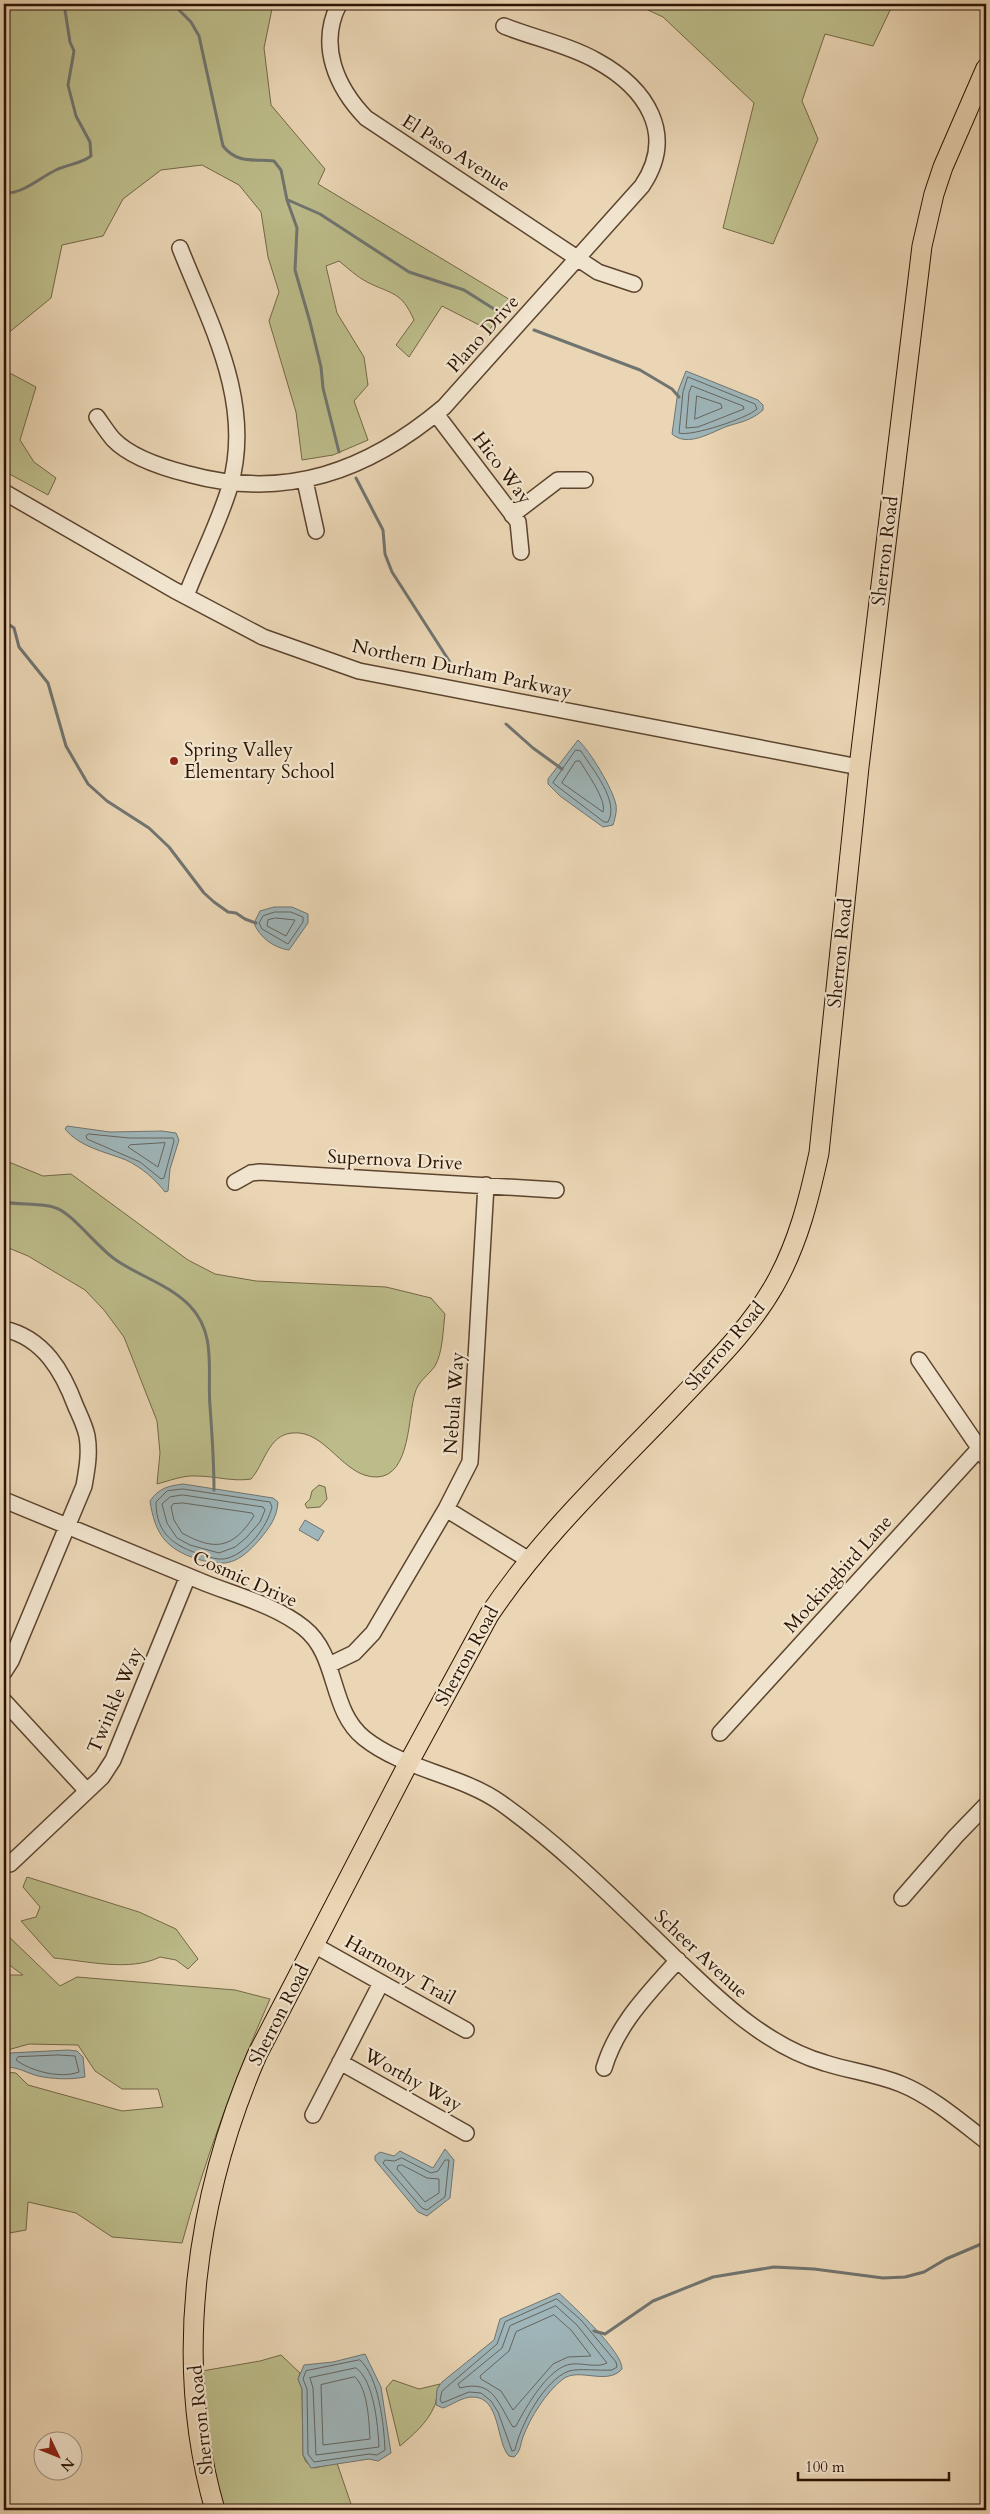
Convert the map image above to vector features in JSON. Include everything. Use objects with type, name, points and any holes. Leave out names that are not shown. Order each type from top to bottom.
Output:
[{"type":"main road","name":"Sherron Road","points":[[215,2510],[198,2419],[194,2347],[198,2274],[209,2197],[244,2085],[409,1762],[489,1615],[529,1560],[723,1354],[765,1301],[787,1260],[804,1215],[819,1153],[859,766],[922,246],[934,194],[943,167],[986,68]]},
{"type":"street","name":"El Paso Avenue","points":[[339,4],[330,30],[331,56],[337,80],[354,106],[366,118],[578,258],[604,274],[634,284]]},
{"type":"street","name":"Plano Drive","points":[[98,417],[113,439],[129,450],[176,471],[230,484],[305,481],[368,459],[414,432],[436,414],[578,258],[648,177],[658,147],[652,114],[638,93],[612,70],[596,60],[504,26]]},
{"type":"street","points":[[180,248],[227,368],[233,390],[237,436],[230,484],[186,596]]},
{"type":"street","name":"Hico Way","points":[[436,414],[518,522],[521,552]]},
{"type":"street","points":[[512,515],[558,480],[586,480]]},
{"type":"street","points":[[305,481],[316,531]]},
{"type":"street","name":"Northern Durham Parkway","points":[[4,492],[186,596],[263,637],[359,671],[859,766]]},
{"type":"street","name":"Supernova Drive","points":[[234,1182],[251,1173],[260,1172],[556,1190]]},
{"type":"street","name":"Nebula Way","points":[[329,1665],[354,1653],[373,1633],[467,1471],[472,1451],[486,1185]]},
{"type":"street","points":[[4,1329],[24,1336],[45,1351],[58,1367],[87,1435],[89,1458],[84,1486],[11,1661],[4,1672]]},
{"type":"street","points":[[919,1360],[984,1449]]},
{"type":"street","name":"Mockingbird Lane","points":[[720,1733],[984,1449]]},
{"type":"street","name":"Cosmic Drive","points":[[4,1500],[291,1620],[306,1630],[317,1644],[329,1665],[341,1708],[356,1730],[379,1747],[409,1762]]},
{"type":"street","points":[[446,1509],[529,1560]]},
{"type":"street","name":"Twinkle Way","points":[[10,1864],[102,1776],[113,1760],[188,1576]]},
{"type":"street","points":[[4,1701],[87,1791]]},
{"type":"street","name":"Scheer Avenue","points":[[409,1762],[486,1794],[499,1802],[569,1859],[739,2016],[783,2047],[823,2063],[904,2085],[939,2106],[986,2141]]},
{"type":"street","points":[[902,1898],[986,1805]]},
{"type":"street","name":"Harmony Trail","points":[[314,1946],[466,2030]]},
{"type":"street","points":[[604,2068],[610,2048],[620,2028],[678,1960]]},
{"type":"street","points":[[313,2115],[381,1983]]},
{"type":"street","name":"Worthy Way","points":[[340,2062],[466,2133]]},
{"type":"green space","points":[[4,4],[273,4],[264,48],[271,105],[325,169],[318,184],[512,301],[489,330],[442,306],[409,357],[396,345],[414,320],[405,304],[390,292],[363,280],[339,261],[326,266],[337,313],[364,357],[368,385],[354,401],[368,440],[333,455],[302,460],[296,412],[269,321],[279,292],[268,257],[261,212],[239,185],[202,165],[161,170],[123,199],[103,236],[62,245],[51,298],[7,334],[4,369]]},
{"type":"green space","points":[[635,4],[893,4],[873,46],[825,34],[802,101],[818,139],[773,244],[723,228],[754,103],[663,17]]},
{"type":"green space","points":[[4,370],[36,387],[20,440],[34,462],[56,478],[48,495],[4,471]]},
{"type":"green space","points":[[4,1160],[43,1176],[71,1174],[188,1260],[215,1274],[256,1281],[386,1287],[431,1298],[445,1314],[441,1347],[435,1366],[416,1389],[406,1442],[402,1456],[396,1466],[388,1474],[377,1477],[365,1475],[354,1470],[315,1438],[304,1434],[292,1433],[277,1439],[251,1479],[237,1480],[191,1476],[157,1484],[160,1453],[157,1421],[124,1337],[104,1310],[85,1290],[28,1256],[4,1246]]},
{"type":"green space","points":[[319,1485],[325,1487],[327,1499],[320,1507],[307,1508],[305,1504],[310,1499],[312,1491]]},
{"type":"green space","points":[[27,1877],[139,1912],[176,1929],[198,1959],[188,1969],[176,1960],[160,1957],[135,1964],[122,1965],[54,1958],[21,1921],[36,1917],[40,1907],[23,1887]]},
{"type":"green space","points":[[4,1932],[60,1986],[77,1977],[235,1990],[270,1999],[222,2119],[182,2243],[112,2237],[76,2213],[28,2202],[26,2230],[4,2234],[4,2072],[16,2073],[28,2085],[122,2111],[163,2107],[158,2089],[122,2089],[95,2071],[78,2045],[29,2044],[4,2051],[4,1975],[23,1975],[4,1961]]},
{"type":"green space","points":[[281,2355],[300,2373],[298,2379],[302,2389],[303,2455],[306,2462],[314,2468],[337,2463],[353,2510],[220,2510],[203,2416],[202,2371],[260,2361]]},
{"type":"green space","points":[[393,2380],[419,2389],[440,2384],[435,2404],[428,2418],[400,2446],[386,2388]]},
{"type":"water","points":[[686,371],[758,400],[763,405],[763,410],[742,422],[700,438],[685,440],[678,438],[672,434],[678,391]]},
{"type":"water","points":[[578,740],[589,753],[614,798],[616,815],[613,825],[603,827],[560,796],[548,784],[548,779]]},
{"type":"water","points":[[274,907],[292,907],[308,914],[308,923],[289,950],[278,947],[268,941],[259,933],[254,923],[260,911]]},
{"type":"water","points":[[67,1126],[110,1132],[162,1131],[176,1133],[179,1140],[170,1169],[168,1191],[165,1192],[147,1174],[132,1163],[85,1145],[65,1129]]},
{"type":"water","points":[[183,1484],[273,1498],[278,1502],[276,1513],[269,1527],[246,1554],[225,1563],[207,1562],[197,1559],[177,1550],[164,1539],[152,1513],[150,1501],[157,1493],[164,1488]]},
{"type":"water","points":[[305,1520],[324,1531],[318,1541],[299,1530]]},
{"type":"water","points":[[77,2051],[83,2057],[85,2077],[49,2078],[4,2067],[4,2056],[10,2053]]},
{"type":"water","points":[[445,2149],[454,2160],[450,2198],[427,2216],[418,2212],[375,2160],[375,2156],[380,2152],[394,2156],[400,2151],[433,2168]]},
{"type":"water","points":[[559,2293],[606,2341],[615,2352],[622,2369],[616,2374],[609,2376],[577,2375],[563,2379],[545,2398],[534,2414],[518,2452],[514,2457],[509,2456],[505,2450],[493,2412],[488,2404],[481,2399],[468,2397],[443,2408],[436,2405],[437,2389],[442,2382],[494,2340],[500,2319]]},
{"type":"water","points":[[365,2354],[381,2387],[391,2453],[378,2461],[369,2459],[311,2468],[303,2455],[302,2389],[298,2379],[304,2365],[333,2362]]},
{"type":"waterway","points":[[4,193],[18,191],[51,172],[91,156],[90,142],[76,116],[68,85],[74,51],[70,42],[64,4]]},
{"type":"waterway","points":[[173,4],[191,22],[199,36],[223,146],[234,156],[246,160],[274,161],[281,170],[287,200],[297,228],[295,270],[321,367],[323,388],[339,452]]},
{"type":"waterway","points":[[288,200],[320,214],[409,272],[464,290],[502,314]]},
{"type":"waterway","points":[[534,330],[640,370],[672,389],[679,397]]},
{"type":"waterway","points":[[356,478],[383,530],[385,554],[392,572],[455,670]]},
{"type":"waterway","points":[[4,621],[14,628],[19,647],[48,683],[66,746],[88,784],[107,801],[149,828],[169,847],[204,893],[214,902],[228,912],[236,913],[256,923]]},
{"type":"waterway","points":[[506,724],[533,748],[562,769]]},
{"type":"waterway","points":[[4,1202],[45,1205],[62,1211],[109,1255],[125,1266],[164,1286],[190,1306],[204,1329],[209,1353],[214,1490]]},
{"type":"waterway","points":[[594,2331],[605,2334],[653,2301],[713,2277],[774,2267],[814,2269],[883,2278],[905,2277],[924,2272],[946,2259],[986,2242]]},
{"type":"place","name":"Spring Valley Elementary School","points":[[174,761]]}]
